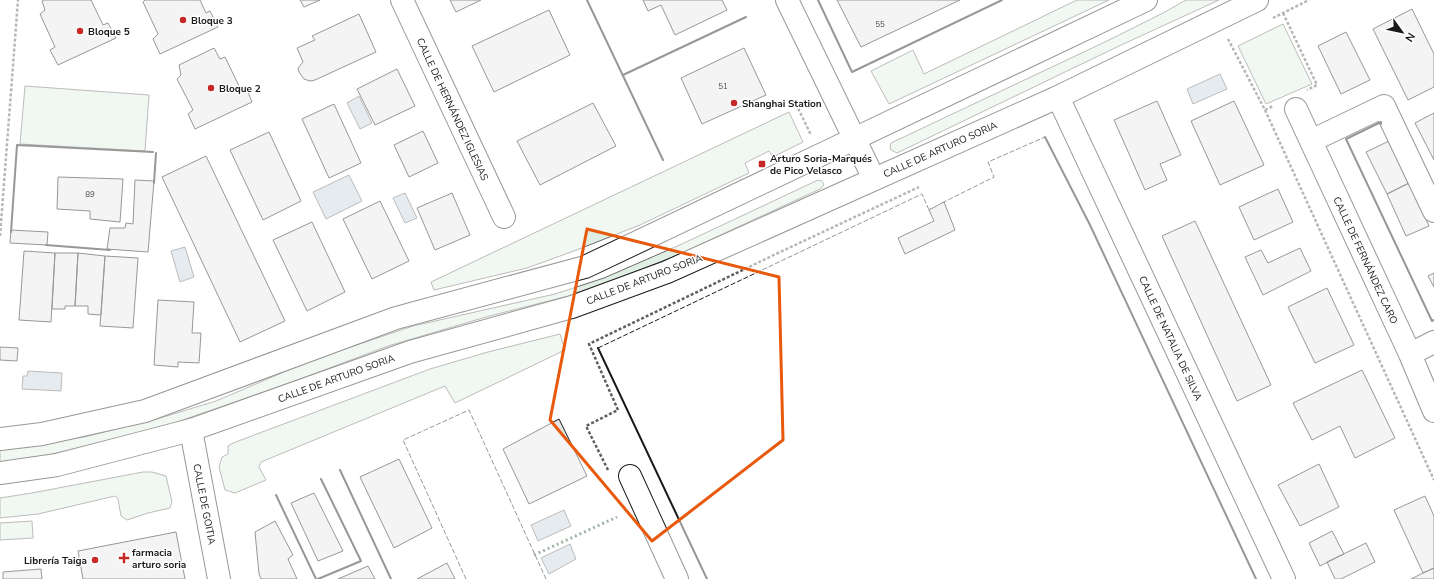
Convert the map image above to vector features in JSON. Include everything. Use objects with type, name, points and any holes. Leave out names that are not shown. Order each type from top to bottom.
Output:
[{"type":"main road","name":"CALLE DE HERNÁNDEZ IGLESIAS","points":[[402,0],[504,217]]},
{"type":"main road","points":[[787,0],[874,179]]},
{"type":"main road","points":[[0,439],[42,434],[146,411],[396,318],[585,267],[1146,0]]},
{"type":"main road","name":"CALLE DE ARTURO SORIA","points":[[0,473],[57,465],[191,430],[410,352],[580,304],[667,272],[1058,97],[1257,0]]},
{"type":"main road","name":"CALLE DE NATALIA DE SILVA","points":[[1058,97],[1284,579]]},
{"type":"main road","points":[[1311,141],[1384,106],[1434,211]]},
{"type":"main road","name":"CALLE DE FERNÁNDEZ CARO","points":[[1296,109],[1410,354],[1434,411]]},
{"type":"main road","points":[[1410,354],[1434,342]]},
{"type":"main road","name":"CALLE DE GOITIA","points":[[191,430],[219,579]]},
{"type":"main road","points":[[630,476],[676,579]]},
{"type":"path","points":[[0,236],[18,0]]},
{"type":"path","points":[[1283,13],[1317,85]]},
{"type":"path","points":[[1229,40],[1265,110],[1434,480]]},
{"type":"path","points":[[588,344],[618,410],[586,426],[614,482],[630,476]]},
{"type":"highlighted area","points":[[587,229],[779,277],[783,440],[652,541],[550,420]]},
{"type":"green space","points":[[1077,0],[1109,0],[889,104],[871,71],[913,50],[924,74]]},
{"type":"green space","points":[[1186,0],[1219,0],[1119,46],[897,153],[891,150],[891,143],[1107,41]]},
{"type":"green space","points":[[1283,24],[1312,84],[1266,104],[1238,46]]},
{"type":"green space","points":[[25,86],[149,95],[145,151],[20,144]]},
{"type":"green space","points":[[789,112],[803,142],[773,157],[769,151],[745,163],[749,173],[640,225],[574,251],[527,268],[434,290],[431,282]]},
{"type":"green space","points":[[818,180],[822,181],[824,185],[820,189],[673,257],[601,285],[568,296],[486,317],[388,346],[279,387],[159,428],[31,459],[0,462],[0,448],[84,437],[160,418],[216,401],[312,360],[413,326],[555,294],[604,278],[682,244]]},
{"type":"green space","points":[[560,334],[565,350],[455,403],[445,386],[261,462],[259,467],[266,480],[235,493],[225,490],[219,467],[222,457],[228,454],[228,446],[233,443],[430,369],[488,352]]},
{"type":"green space","points":[[143,472],[152,472],[166,476],[172,502],[170,508],[127,520],[121,516],[118,499],[115,496],[38,514],[0,518],[0,498]]},
{"type":"green space","points":[[32,521],[33,538],[0,540],[0,523]]},
{"type":"shaded area","points":[[1220,74],[1227,89],[1193,104],[1187,89]]},
{"type":"shaded area","points":[[359,96],[372,123],[360,129],[347,103]]},
{"type":"shaded area","points":[[349,175],[362,201],[326,219],[313,192]]},
{"type":"shaded area","points":[[405,193],[417,218],[405,223],[393,198]]},
{"type":"shaded area","points":[[185,247],[194,277],[180,282],[171,251]]},
{"type":"shaded area","points":[[28,371],[62,373],[61,391],[22,389],[23,376],[27,376]]},
{"type":"shaded area","points":[[564,510],[571,526],[538,541],[531,525]]},
{"type":"shaded area","points":[[570,544],[576,559],[549,574],[541,558]]},
{"type":"building","name":"Bloque 5","points":[[91,0],[103,25],[108,23],[116,38],[58,65],[50,50],[55,47],[40,14],[45,10],[42,1]]},
{"type":"building","name":"Bloque 3","points":[[145,0],[200,0],[206,13],[210,11],[218,27],[160,54],[153,39],[158,34],[143,2]]},
{"type":"building","points":[[300,0],[320,0],[304,7]]},
{"type":"building","points":[[450,0],[481,0],[456,12]]},
{"type":"building","points":[[643,0],[722,0],[727,10],[675,35],[661,5],[648,11]]},
{"type":"building","points":[[837,0],[960,0],[861,47]]},
{"type":"building","points":[[1412,9],[1434,54],[1434,87],[1408,100],[1373,29]]},
{"type":"building","points":[[549,10],[570,55],[494,92],[472,46]]},
{"type":"building","points":[[359,14],[376,52],[315,80],[310,81],[304,79],[298,68],[303,62],[297,48],[315,40],[312,36]]},
{"type":"building","points":[[1346,32],[1370,80],[1341,94],[1318,46]]},
{"type":"building","name":"Bloque 2","points":[[214,48],[220,59],[225,57],[241,90],[246,87],[252,102],[195,129],[188,114],[193,110],[177,79],[181,75],[179,65]]},
{"type":"building","points":[[744,48],[766,95],[702,124],[681,78]]},
{"type":"building","points":[[397,69],[415,106],[375,125],[357,89]]},
{"type":"building","points":[[1157,101],[1181,155],[1160,164],[1167,180],[1145,190],[1114,120]]},
{"type":"building","points":[[1234,101],[1264,165],[1220,185],[1191,121]]},
{"type":"building","points":[[593,103],[616,146],[540,185],[517,141]]},
{"type":"building","points":[[334,104],[361,163],[329,178],[302,119]]},
{"type":"building","points":[[1434,113],[1434,160],[1415,123]]},
{"type":"building","points":[[423,131],[438,163],[409,177],[394,145]]},
{"type":"building","points":[[269,132],[301,201],[263,220],[230,150]]},
{"type":"building","points":[[1389,141],[1409,183],[1387,194],[1366,152]]},
{"type":"building","points":[[206,156],[285,321],[240,342],[162,177]]},
{"type":"building","points":[[58,177],[123,179],[120,222],[90,219],[90,211],[57,209]]},
{"type":"building","points":[[135,180],[154,181],[148,252],[107,249],[110,228],[125,228],[126,223],[133,224]]},
{"type":"building","points":[[1409,183],[1429,226],[1406,236],[1387,194]]},
{"type":"building","points":[[1278,189],[1293,222],[1254,240],[1239,207]]},
{"type":"building","points":[[452,193],[470,235],[435,250],[417,208]]},
{"type":"building","points":[[380,201],[409,261],[372,279],[343,219]]},
{"type":"building","points":[[944,202],[955,230],[905,254],[898,238],[934,221],[929,210]]},
{"type":"building","points":[[1195,221],[1271,385],[1237,401],[1162,236]]},
{"type":"building","points":[[312,222],[345,292],[307,311],[273,240]]},
{"type":"building","points":[[11,230],[48,232],[47,245],[10,243]]},
{"type":"building","points":[[1300,248],[1311,271],[1263,295],[1245,257],[1261,250],[1268,263]]},
{"type":"building","points":[[24,251],[55,253],[51,322],[19,320]]},
{"type":"building","points":[[55,253],[78,253],[75,306],[65,306],[65,309],[52,309]]},
{"type":"building","points":[[78,253],[105,256],[101,315],[88,314],[88,306],[75,306]]},
{"type":"building","points":[[105,256],[138,258],[133,328],[100,326]]},
{"type":"building","points":[[1434,273],[1434,287],[1428,276]]},
{"type":"building","points":[[1327,288],[1354,345],[1315,363],[1288,307]]},
{"type":"building","points":[[158,300],[194,302],[192,333],[201,333],[199,363],[178,362],[178,367],[154,365]]},
{"type":"building","points":[[0,347],[18,348],[17,361],[0,360]]},
{"type":"building","points":[[1362,370],[1395,438],[1355,458],[1340,426],[1312,440],[1293,403]]},
{"type":"building","points":[[559,419],[587,476],[529,504],[503,449]]},
{"type":"building","points":[[399,459],[432,528],[394,548],[360,477]]},
{"type":"building","points":[[1319,464],[1339,507],[1300,526],[1278,485]]},
{"type":"building","points":[[314,493],[343,551],[318,561],[291,503]]},
{"type":"building","points":[[1425,496],[1434,516],[1434,568],[1423,573],[1394,510]]},
{"type":"building","points":[[275,521],[293,555],[288,559],[297,579],[261,579],[259,574],[255,532]]},
{"type":"building","points":[[1332,531],[1344,554],[1320,566],[1309,543]]},
{"type":"building","points":[[176,532],[185,579],[83,579],[78,551]]},
{"type":"building","points":[[1366,543],[1375,562],[1341,579],[1335,579],[1327,562]]},
{"type":"building","points":[[447,563],[455,579],[417,579]]},
{"type":"building","points":[[368,566],[375,579],[338,579]]},
{"type":"building","points":[[1434,568],[1434,579],[1411,579],[1423,573]]},
{"type":"building","points":[[41,569],[42,579],[3,579],[3,572]]},
{"type":"hedge","points":[[534,555],[617,517]]},
{"type":"fence","points":[[942,203],[994,177],[988,162],[1045,137]]},
{"type":"fence","points":[[598,348],[922,194],[929,210],[931,208]]},
{"type":"fence","points":[[466,579],[403,440],[469,410],[546,579]]},
{"type":"wall","points":[[587,0],[663,160]]},
{"type":"wall","points":[[818,0],[852,72],[1002,0]]},
{"type":"wall","points":[[623,75],[746,17]]},
{"type":"wall","points":[[1381,124],[1381,122],[1346,139],[1432,321],[1434,320]]},
{"type":"wall","points":[[1045,137],[1090,225],[1256,579]]},
{"type":"wall","points":[[11,232],[17,145],[153,152]]},
{"type":"wall","points":[[154,183],[156,153]]},
{"type":"wall","points":[[46,245],[110,250]]},
{"type":"wall","points":[[598,348],[707,579]]},
{"type":"wall","points":[[340,470],[391,579]]},
{"type":"wall","points":[[318,579],[361,561],[321,479]]},
{"type":"wall","points":[[276,495],[316,579]]},
{"type":"place","name":"Bloque 3","points":[[183,20]]},
{"type":"place","name":"Bloque 5","points":[[80,31]]},
{"type":"place","name":"Bloque 2","points":[[211,88]]},
{"type":"place","name":"Shanghai Station","points":[[734,103]]},
{"type":"place","name":"Arturo Soria-Marqués de Pico Velasco","points":[[762,164]]},
{"type":"place","name":"farmacia arturo soria","points":[[124,558]]},
{"type":"place","name":"Librería Taiga","points":[[95,560]]}]
